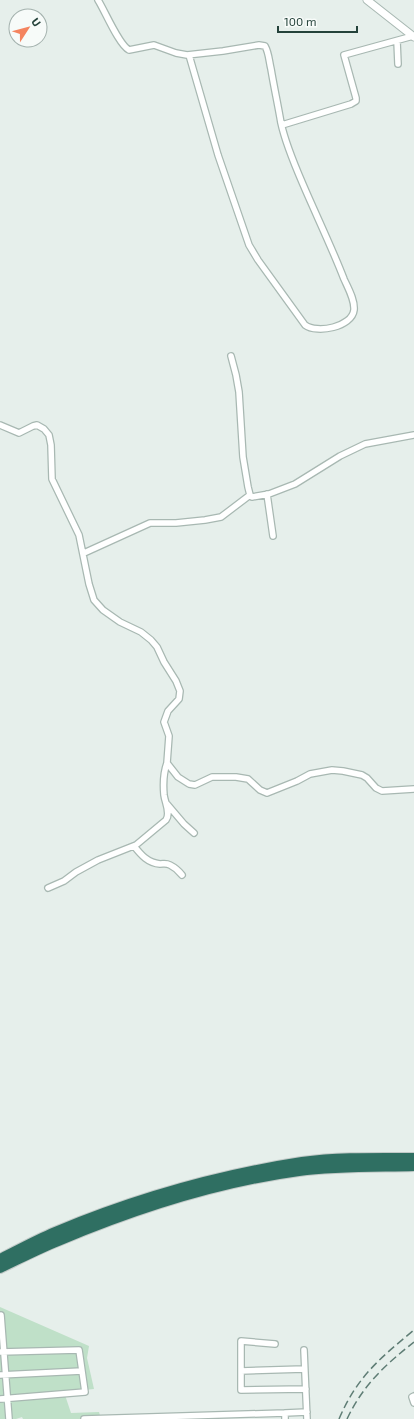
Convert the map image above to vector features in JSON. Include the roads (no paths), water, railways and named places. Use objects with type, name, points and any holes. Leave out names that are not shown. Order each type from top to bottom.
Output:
[{"type":"highway","points":[[0,1259],[53,1232],[176,1189],[247,1172],[303,1162],[341,1159],[414,1158]]},
{"type":"highway","points":[[0,1268],[57,1241],[105,1222],[178,1198],[234,1184],[299,1171],[337,1167],[414,1166]]},
{"type":"street","points":[[98,0],[120,42],[126,48],[131,50],[154,45],[176,54],[189,55],[223,51],[253,45],[265,45],[282,125],[300,178],[336,259],[354,306],[354,311],[351,318],[344,323],[325,329],[314,329],[305,325],[258,260],[249,245],[218,155],[189,55]]},
{"type":"street","points":[[367,0],[414,36]]},
{"type":"street","points":[[282,125],[354,102],[356,98],[344,56],[414,36]]},
{"type":"street","points":[[397,41],[398,64]]},
{"type":"street","points":[[231,356],[239,387],[241,404],[241,446],[250,495]]},
{"type":"street","points":[[0,424],[19,433],[33,426],[44,429],[48,433],[51,445],[52,479],[79,535],[92,595],[98,605],[120,622],[141,632],[151,640],[157,647],[164,662],[178,684],[180,694],[179,699],[166,714],[164,722],[168,736],[167,763],[163,778],[165,802],[168,815],[166,820],[134,846],[98,860],[76,872],[64,881],[48,888]]},
{"type":"street","points":[[250,495],[253,497],[267,494],[298,482],[359,446],[371,442],[397,439],[414,435]]},
{"type":"street","points":[[267,494],[273,536]]},
{"type":"street","points":[[84,553],[150,523],[176,523],[221,517],[250,495]]},
{"type":"street","points":[[167,763],[178,777],[192,785],[201,783],[212,777],[236,777],[248,779],[260,790],[266,793],[297,781],[310,774],[332,770],[366,776],[376,788],[382,791],[414,789]]},
{"type":"street","points":[[165,802],[184,824],[194,832]]},
{"type":"street","points":[[134,846],[148,860],[172,866],[182,875]]},
{"type":"street","points":[[1,1315],[3,1375],[9,1419]]},
{"type":"street","points":[[275,1344],[241,1341],[241,1390],[306,1389]]},
{"type":"street","points":[[0,1399],[85,1392],[79,1350],[2,1352]]},
{"type":"street","points":[[304,1350],[307,1419]]},
{"type":"street","points":[[241,1371],[304,1369]]},
{"type":"street","points":[[3,1375],[82,1371]]},
{"type":"street","points":[[414,1396],[412,1397],[414,1403]]},
{"type":"street","points":[[84,1419],[285,1416],[307,1412]]},
{"type":"railway","points":[[339,1419],[353,1391],[361,1380],[390,1350],[414,1330]]},
{"type":"railway","points":[[347,1419],[360,1396],[376,1376],[414,1342]]}]
